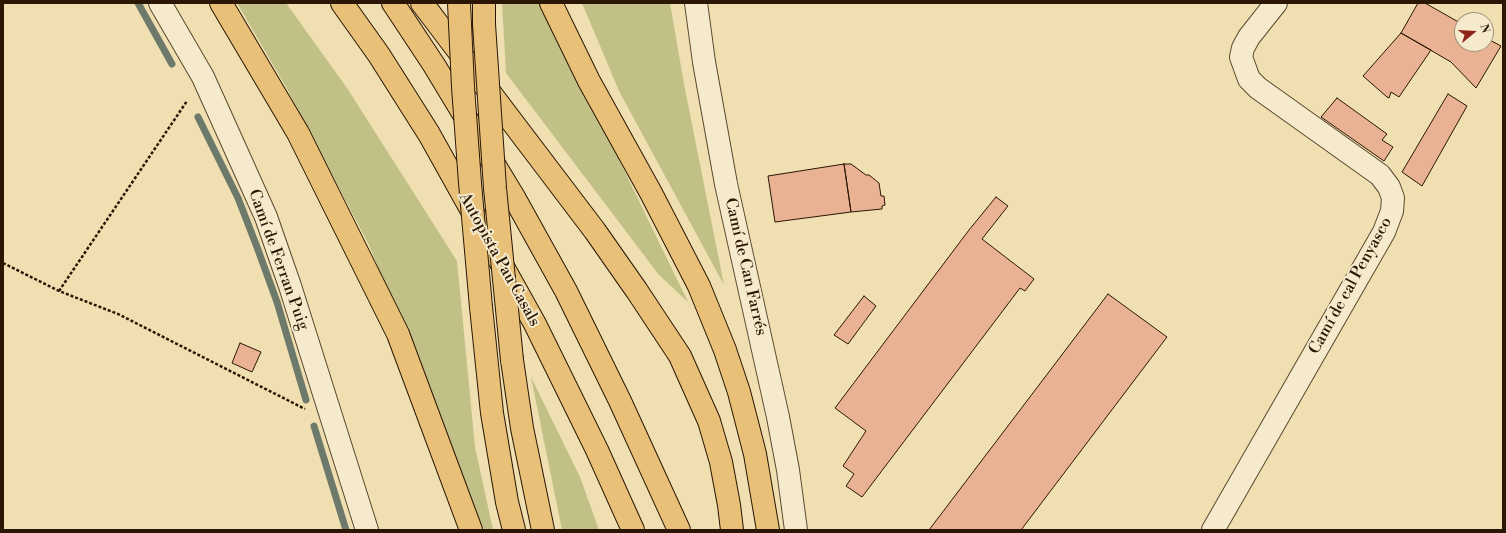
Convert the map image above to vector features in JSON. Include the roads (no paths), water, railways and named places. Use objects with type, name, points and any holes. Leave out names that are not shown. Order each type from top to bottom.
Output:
[{"type":"highway","points":[[221,3],[298,133],[398,334],[471,530]]},
{"type":"highway","name":"Autopista Pau Casals","points":[[342,3],[380,55],[429,134],[535,324],[597,450],[633,530]]},
{"type":"highway","points":[[393,3],[446,85],[514,199],[566,291],[620,402],[677,526]]},
{"type":"highway","points":[[422,3],[595,231],[638,291],[680,356],[711,428],[721,462],[732,530]]},
{"type":"highway","points":[[459,3],[470,183],[492,413],[507,502],[514,530]]},
{"type":"highway","points":[[484,3],[494,181],[512,360],[522,428],[543,530]]},
{"type":"highway","points":[[552,3],[589,81],[651,193],[699,286],[725,350],[739,392],[755,454],[768,530]]},
{"type":"street","name":"Camí de Ferran Puig","points":[[160,3],[203,77],[266,217],[290,286],[367,530]]},
{"type":"street","name":"Camí de Can Farrés","points":[[696,3],[704,62],[726,184],[778,417],[788,470],[796,530]]},
{"type":"street","name":"Camí de cal Penyasco","points":[[1213,530],[1384,232],[1392,211],[1393,198],[1389,187],[1380,175],[1258,88],[1249,79],[1241,57],[1243,48],[1249,37],[1276,3]]},
{"type":"waterway","points":[[138,3],[172,64]]},
{"type":"waterway","points":[[198,117],[238,198],[257,247],[277,302],[306,400]]},
{"type":"waterway","points":[[314,426],[346,530]]}]
